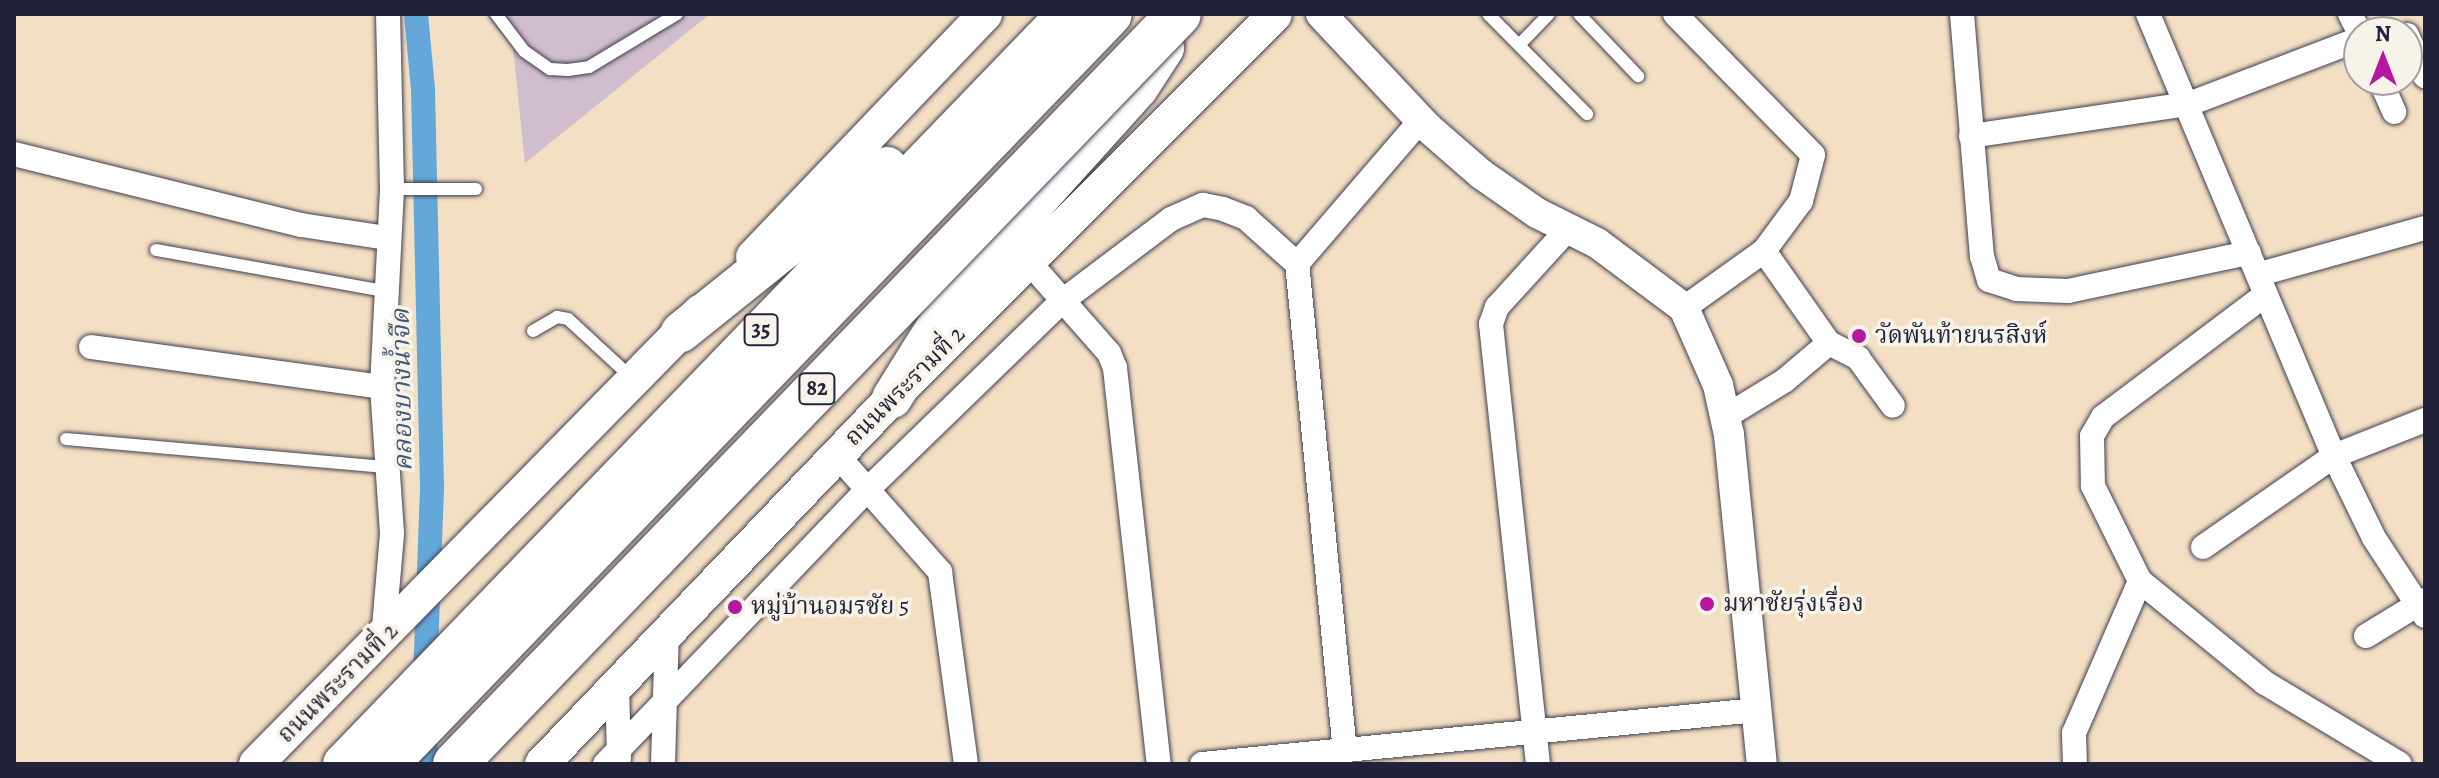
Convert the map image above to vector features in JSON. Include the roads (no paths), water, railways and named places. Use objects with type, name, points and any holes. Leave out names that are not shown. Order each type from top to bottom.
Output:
[{"type":"highway","points":[[681,332],[862,189],[1061,14]]},
{"type":"highway","name":"35","points":[[343,764],[1067,14]]},
{"type":"highway","name":"82","points":[[386,764],[1110,14]]},
{"type":"highway","points":[[447,764],[1166,14]]},
{"type":"highway","points":[[892,398],[966,279],[1138,88],[1169,40],[1176,14]]},
{"type":"highway","name":"82","points":[[455,764],[1176,14]]},
{"type":"main road","name":"ถนนพระรามที่ 2","points":[[256,764],[392,630],[635,381],[985,14]]},
{"type":"main road","name":"ถนนพระรามที่ 2","points":[[542,764],[892,398],[1275,14]]},
{"type":"street","points":[[388,14],[401,190],[387,238],[382,387],[392,533],[392,630]]},
{"type":"street","points":[[1321,14],[1421,120],[1481,174],[1567,230],[1597,243],[1684,308],[1701,337],[1725,417],[1762,764]]},
{"type":"street","points":[[1675,14],[1813,155],[1801,201],[1764,251],[1684,308]]},
{"type":"street","points":[[1962,14],[1971,136],[1989,280],[2016,289],[2068,291],[2258,274],[2425,228]]},
{"type":"street","points":[[2148,14],[2189,104],[2334,456],[2374,538],[2422,607],[2366,636]]},
{"type":"street","points":[[1971,136],[2189,104],[2343,45]]},
{"type":"street","points":[[2387,96],[2394,112]]},
{"type":"street","points":[[1297,264],[1421,120]]},
{"type":"street","points":[[14,154],[301,225],[387,238]]},
{"type":"street","points":[[614,759],[866,491],[1061,302],[1183,210],[1203,205],[1246,218],[1297,264],[1345,752]]},
{"type":"street","points":[[1538,764],[1491,324],[1497,307],[1567,230]]},
{"type":"street","points":[[1764,251],[1829,343],[1858,358],[1893,406]]},
{"type":"street","points":[[1029,262],[1109,353],[1115,368],[1159,764]]},
{"type":"street","points":[[2258,274],[2103,417],[2092,436],[2093,486],[2140,581],[2265,683],[2400,764]]},
{"type":"street","points":[[1725,417],[1784,381],[1829,343]]},
{"type":"street","points":[[91,347],[382,387]]},
{"type":"street","points":[[2203,547],[2334,456],[2425,420]]},
{"type":"street","points":[[837,455],[944,582],[966,764]]},
{"type":"street","points":[[2075,764],[2074,733],[2140,581]]},
{"type":"street","points":[[663,764],[662,707],[667,632]]},
{"type":"street","points":[[614,759],[617,685]]},
{"type":"street","points":[[1202,764],[1255,763],[1757,710]]},
{"type":"lane","points":[[496,14],[524,51],[550,69],[568,70],[589,67],[677,14]]},
{"type":"lane","points":[[1488,14],[1587,114]]},
{"type":"lane","points":[[1519,45],[1549,14]]},
{"type":"lane","points":[[1579,14],[1638,76]]},
{"type":"lane","points":[[401,190],[476,189]]},
{"type":"lane","points":[[156,250],[384,291]]},
{"type":"lane","points":[[533,331],[557,317],[568,319],[635,381]]},
{"type":"lane","points":[[66,439],[388,467]]},
{"type":"waterway","name":"คลองบางน้ำจืด","points":[[416,14],[423,89],[432,488],[425,679]]},
{"type":"waterway","name":"คลองบางน้ำจืด","points":[[423,724],[427,764]]},
{"type":"place","name":"วัดพันท้ายนรสิงห์","points":[[1859,336]]},
{"type":"place","name":"มหาชัยรุ่งเรื่อง","points":[[1707,604]]},
{"type":"place","name":"หมู่บ้านอมรชัย 5","points":[[735,607]]}]
